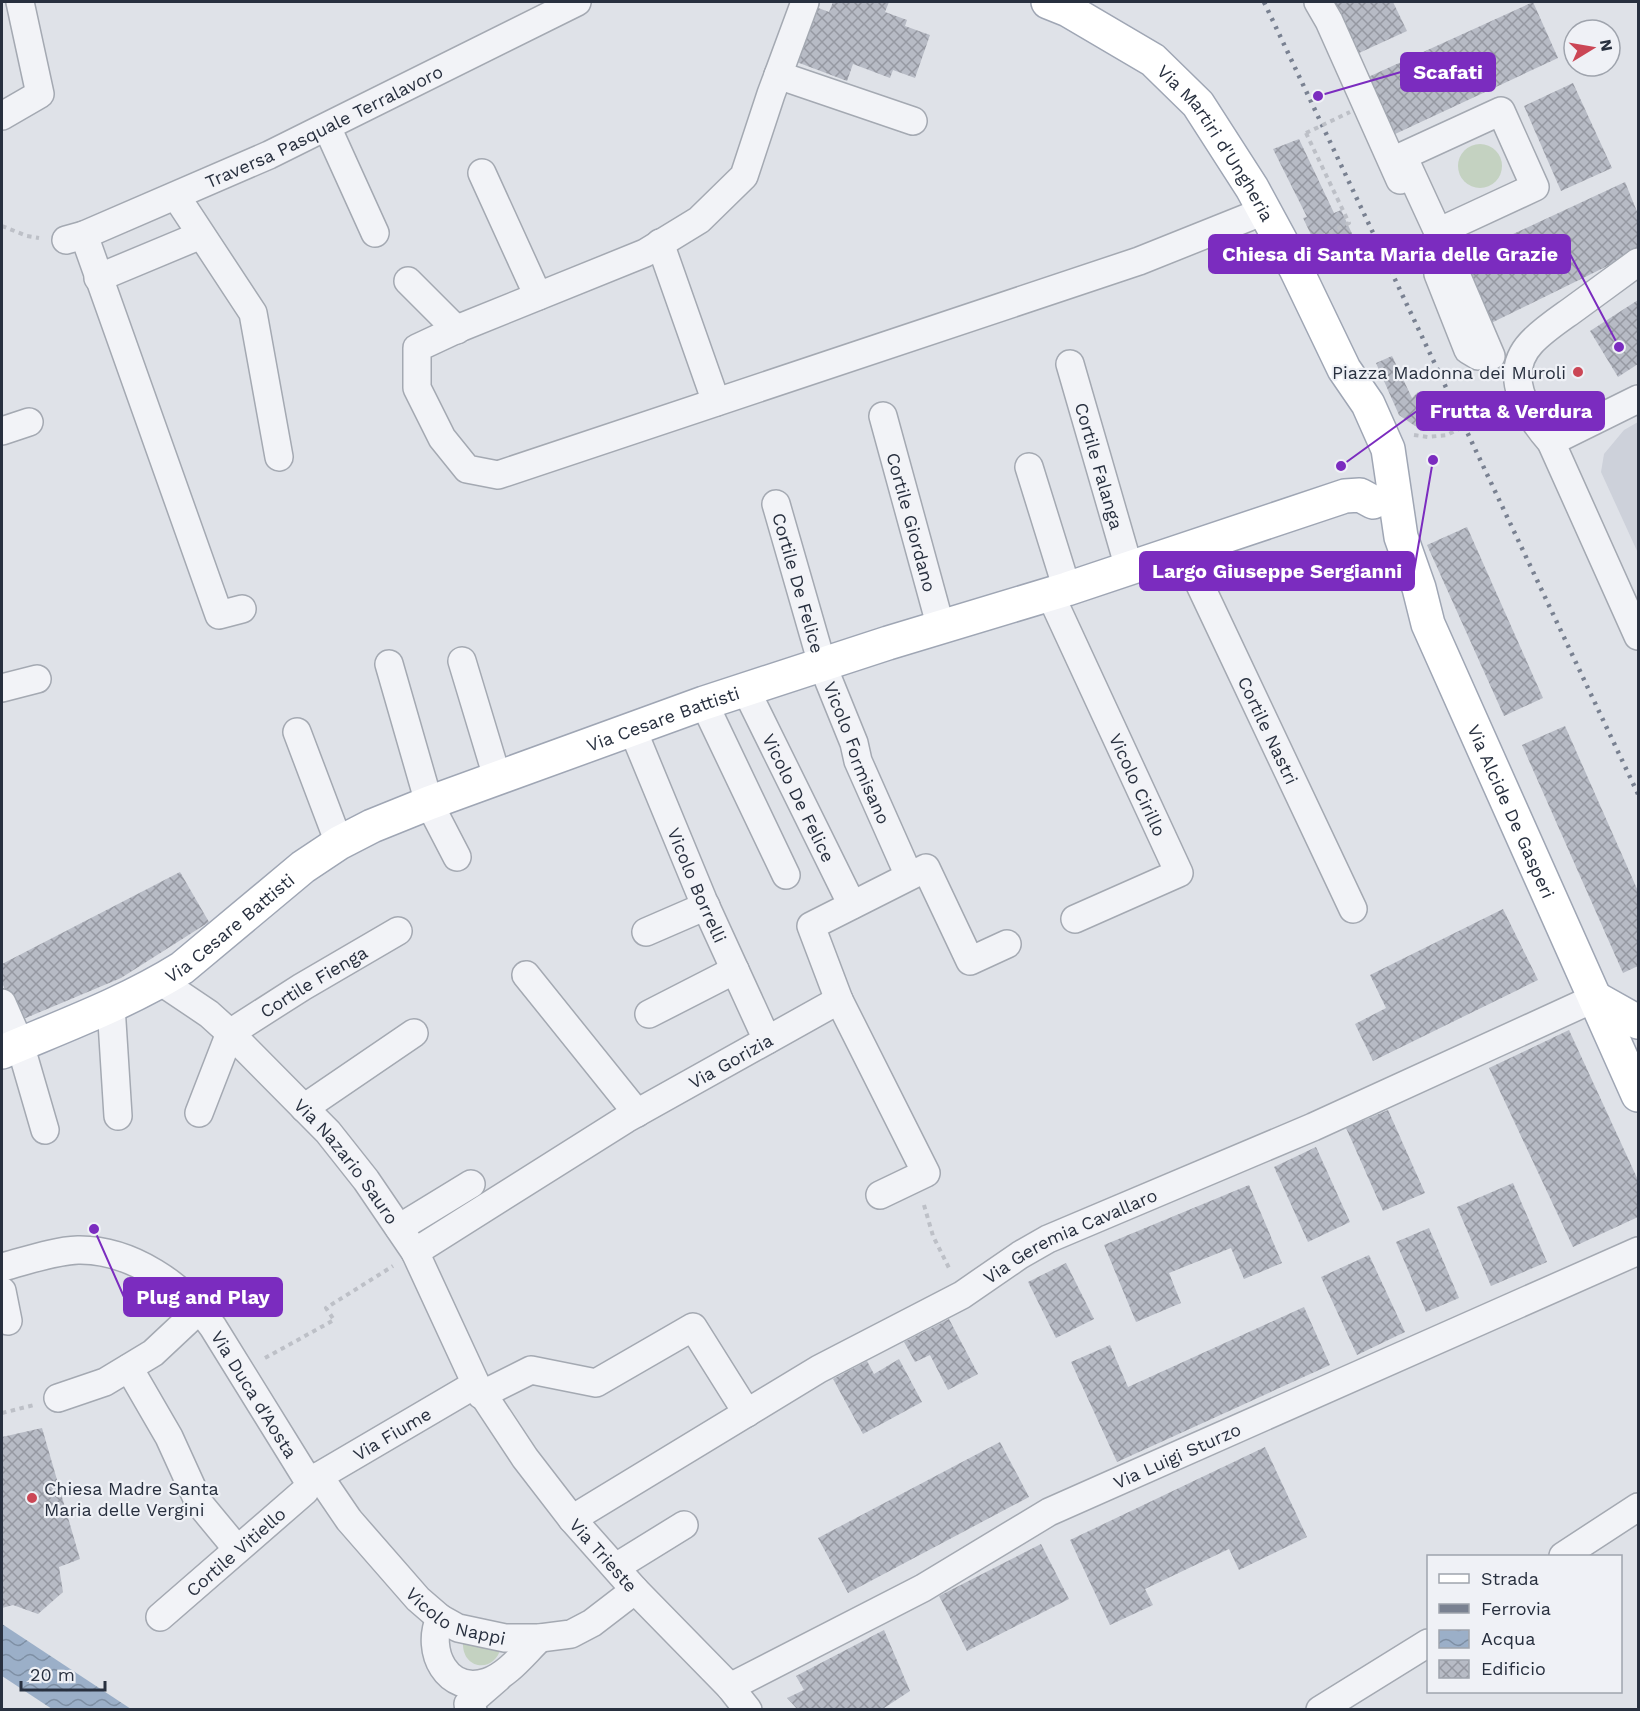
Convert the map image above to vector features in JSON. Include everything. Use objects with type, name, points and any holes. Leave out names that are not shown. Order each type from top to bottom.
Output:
[{"type":"main road","name":"Via Martiri d'Ungheria","points":[[1047,2],[1068,10],[1153,60],[1198,104],[1252,188],[1296,269],[1344,369],[1368,404],[1388,449],[1383,491]]},
{"type":"main road","name":"Via Martiri d'Ungheria","points":[[1344,369],[1368,464],[1383,491]]},
{"type":"main road","name":"Via Cesare Battisti","points":[[11,1048],[111,1006],[160,981],[182,968],[303,867],[339,843],[429,802],[704,703],[822,664],[1059,592],[1345,495],[1383,491]]},
{"type":"main road","name":"Via Alcide De Gasperi","points":[[1383,491],[1397,521],[1428,624],[1638,1095]]},
{"type":"main road","points":[[1594,998],[1638,1022]]},
{"type":"street","points":[[2,116],[40,94],[20,2]]},
{"type":"street","name":"Traversa Pasquale Terralavoro","points":[[75,238],[269,156],[577,2]]},
{"type":"street","points":[[805,2],[744,176],[699,220],[645,253],[417,348],[417,388],[442,438],[467,469],[498,475],[1139,261],[1264,211]]},
{"type":"street","points":[[1318,2],[1329,21],[1402,184],[1468,350],[1478,356],[1520,360]]},
{"type":"street","points":[[778,75],[913,121]]},
{"type":"street","points":[[1438,232],[1535,187],[1501,111],[1403,156],[1491,356]]},
{"type":"street","points":[[327,127],[375,233]]},
{"type":"street","points":[[482,173],[538,296]]},
{"type":"street","points":[[176,196],[252,313],[279,457]]},
{"type":"street","points":[[98,278],[201,234]]},
{"type":"street","points":[[75,238],[98,278],[219,615],[242,609]]},
{"type":"street","points":[[660,243],[716,402]]},
{"type":"street","points":[[1638,262],[1545,330],[1530,345],[1520,360],[1518,379],[1525,407],[1551,442],[1634,605],[1638,636]]},
{"type":"street","points":[[408,281],[457,330]]},
{"type":"street","name":"Cortile Falanga","points":[[1070,364],[1129,568]]},
{"type":"street","points":[[1551,442],[1638,399]]},
{"type":"street","name":"Cortile Giordano","points":[[883,416],[941,628]]},
{"type":"street","points":[[2,431],[29,422]]},
{"type":"street","points":[[1029,467],[1059,592]]},
{"type":"street","name":"Cortile De Felice","points":[[776,504],[822,664]]},
{"type":"street","name":"Cortile Nastri","points":[[1184,550],[1353,909]]},
{"type":"street","name":"Vicolo Cirillo","points":[[1059,592],[1179,873],[1075,919]]},
{"type":"street","points":[[462,661],[497,777]]},
{"type":"street","points":[[389,664],[429,802],[457,857]]},
{"type":"street","name":"Vicolo Formisano","points":[[822,664],[854,743],[858,761],[909,876]]},
{"type":"street","points":[[2,688],[37,679]]},
{"type":"street","name":"Vicolo De Felice","points":[[746,690],[852,905]]},
{"type":"street","points":[[704,703],[786,875]]},
{"type":"street","name":"Vicolo Borrelli","points":[[633,728],[706,906],[767,1040]]},
{"type":"street","points":[[297,732],[339,843]]},
{"type":"street","points":[[880,1194],[926,1173],[839,1000],[811,926],[926,868],[970,961],[1007,944]]},
{"type":"street","points":[[646,932],[706,906]]},
{"type":"street","name":"Cortile Fienga","points":[[230,1033],[302,987],[398,931]]},
{"type":"street","points":[[649,1014],[735,970]]},
{"type":"street","points":[[526,975],[637,1113]]},
{"type":"street","name":"Via Nazario Sauro","points":[[160,981],[209,1014],[230,1033],[328,1132],[366,1180],[415,1252],[478,1389]]},
{"type":"street","name":"Via Geremia Cavallaro","points":[[572,1519],[819,1369],[962,1295],[1020,1255],[1048,1239],[1312,1127],[1594,998]]},
{"type":"street","name":"Via Gorizia","points":[[415,1252],[637,1113],[839,1000]]},
{"type":"street","points":[[2,1003],[11,1048],[45,1130]]},
{"type":"street","points":[[111,1006],[118,1116]]},
{"type":"street","points":[[199,1113],[230,1033]]},
{"type":"street","points":[[304,1108],[414,1034]]},
{"type":"street","points":[[399,1228],[471,1184]]},
{"type":"street","name":"Via Duca d'Aosta","points":[[2,1267],[77,1250],[103,1253],[132,1262],[160,1277],[200,1309],[314,1479]]},
{"type":"street","name":"Via Luigi Sturzo","points":[[730,1687],[923,1587],[1049,1512],[1638,1251]]},
{"type":"street","points":[[2,1291],[8,1321]]},
{"type":"street","points":[[58,1398],[105,1382],[153,1353],[200,1309]]},
{"type":"street","name":"Via Fiume","points":[[314,1479],[478,1389],[531,1370],[596,1383],[693,1327],[747,1413]]},
{"type":"street","points":[[129,1368],[169,1437],[199,1503],[237,1549]]},
{"type":"street","name":"Via Trieste","points":[[478,1389],[525,1458],[572,1519],[635,1590],[730,1687],[748,1710]]},
{"type":"street","name":"Cortile Vitiello","points":[[160,1617],[305,1491],[314,1479]]},
{"type":"street","name":"Vicolo Nappi","points":[[314,1479],[418,1599],[440,1618],[458,1628],[505,1638],[540,1638],[571,1634],[592,1623],[635,1590]]},
{"type":"street","points":[[1566,1555],[1638,1507]]},
{"type":"street","points":[[616,1568],[684,1525]]},
{"type":"street","points":[[440,1618],[436,1626],[434,1646],[444,1669],[456,1678],[471,1683],[487,1682],[499,1677]]},
{"type":"street","points":[[473,1710],[468,1704],[540,1638]]},
{"type":"street","points":[[1320,1710],[1427,1644]]},
{"type":"path","points":[[1310,243],[1349,223],[1306,134],[1350,112]]},
{"type":"path","points":[[2,226],[27,236],[58,242],[75,238]]},
{"type":"path","points":[[1384,439],[1405,434],[1428,437],[1447,435],[1482,419],[1525,407]]},
{"type":"path","points":[[915,1178],[933,1236],[962,1295]]},
{"type":"path","points":[[241,1371],[334,1320],[326,1308],[415,1252]]},
{"type":"shaded area","points":[[1638,422],[1638,553],[1601,472],[1604,454],[1624,430]]},
{"type":"green space","points":[[1480,144],[1489,145],[1496,150],[1501,157],[1501,175],[1496,182],[1489,187],[1480,188],[1471,187],[1464,182],[1459,175],[1458,166],[1459,157],[1464,150],[1471,145]]},
{"type":"green space","points":[[463,1643],[501,1647],[498,1656],[492,1662],[479,1665],[468,1659]]},
{"type":"water","points":[[2,1624],[131,1709],[52,1709],[2,1676]]},
{"type":"building","points":[[833,2],[889,2],[885,12],[907,20],[905,26],[930,35],[915,78],[893,70],[890,78],[853,64],[847,81],[794,61],[813,6],[829,12]]},
{"type":"building","points":[[1334,2],[1393,2],[1407,31],[1359,53]]},
{"type":"building","points":[[1533,2],[1558,58],[1393,135],[1366,78]]},
{"type":"building","points":[[1573,83],[1612,168],[1561,191],[1524,106]]},
{"type":"building","points":[[1299,139],[1334,213],[1341,210],[1362,255],[1328,270],[1303,218],[1307,217],[1273,149]]},
{"type":"building","points":[[1625,182],[1638,214],[1638,251],[1483,327],[1455,261]]},
{"type":"building","points":[[1638,300],[1638,364],[1618,377],[1590,331]]},
{"type":"building","points":[[1392,356],[1412,398],[1418,392],[1434,427],[1415,426],[1399,415],[1376,363]]},
{"type":"building","points":[[1467,527],[1543,698],[1504,716],[1427,545]]},
{"type":"building","points":[[1565,726],[1638,891],[1638,966],[1623,973],[1522,745]]},
{"type":"building","points":[[180,872],[209,922],[121,978],[21,1020],[2,983],[2,964]]},
{"type":"building","points":[[1503,909],[1538,980],[1373,1061],[1355,1024],[1386,1008],[1370,975]]},
{"type":"building","points":[[1569,1030],[1638,1180],[1638,1217],[1573,1247],[1489,1068]]},
{"type":"building","points":[[1388,1110],[1425,1193],[1383,1211],[1346,1128]]},
{"type":"building","points":[[1316,1147],[1350,1222],[1308,1242],[1274,1167]]},
{"type":"building","points":[[1513,1183],[1547,1262],[1491,1286],[1457,1207]]},
{"type":"building","points":[[1249,1185],[1282,1263],[1244,1279],[1231,1248],[1169,1273],[1181,1303],[1136,1322],[1104,1245]]},
{"type":"building","points":[[1429,1228],[1459,1298],[1426,1312],[1396,1242]]},
{"type":"building","points":[[1369,1255],[1405,1332],[1357,1355],[1321,1277]]},
{"type":"building","points":[[1066,1263],[1094,1319],[1056,1338],[1028,1282]]},
{"type":"building","points":[[1304,1307],[1330,1365],[1117,1462],[1071,1362],[1110,1345],[1128,1387]]},
{"type":"building","points":[[949,1319],[978,1374],[948,1390],[930,1355],[915,1362],[904,1342]]},
{"type":"building","points":[[899,1359],[922,1402],[863,1434],[833,1379],[867,1361],[874,1374]]},
{"type":"building","name":"Chiesa Madre Santa Maria delle Vergini","points":[[42,1428],[80,1559],[59,1567],[63,1592],[38,1614],[13,1605],[2,1608],[2,1437]]},
{"type":"building","points":[[1000,1442],[1029,1497],[848,1593],[818,1538]]},
{"type":"building","points":[[1265,1447],[1307,1537],[1239,1570],[1229,1549],[1145,1589],[1153,1605],[1110,1625],[1070,1540]]},
{"type":"building","points":[[1041,1544],[1069,1599],[967,1651],[939,1596]]},
{"type":"building","points":[[884,1630],[910,1691],[881,1710],[798,1710],[787,1698],[804,1690],[796,1676]]},
{"type":"railway","points":[[1264,2],[1638,794]]},
{"type":"place","name":"Scafati","points":[[1318,96]]},
{"type":"place","name":"Chiesa di Santa Maria delle Grazie","points":[[1619,347]]},
{"type":"place","name":"Piazza Madonna dei Muroli","points":[[1578,372]]},
{"type":"place","name":"Largo Giuseppe Sergianni","points":[[1433,460]]},
{"type":"place","name":"Frutta & Verdura","points":[[1341,466]]},
{"type":"place","name":"Plug and Play","points":[[94,1229]]},
{"type":"place","name":"Chiesa Madre Santa Maria delle Vergini","points":[[32,1498]]}]
